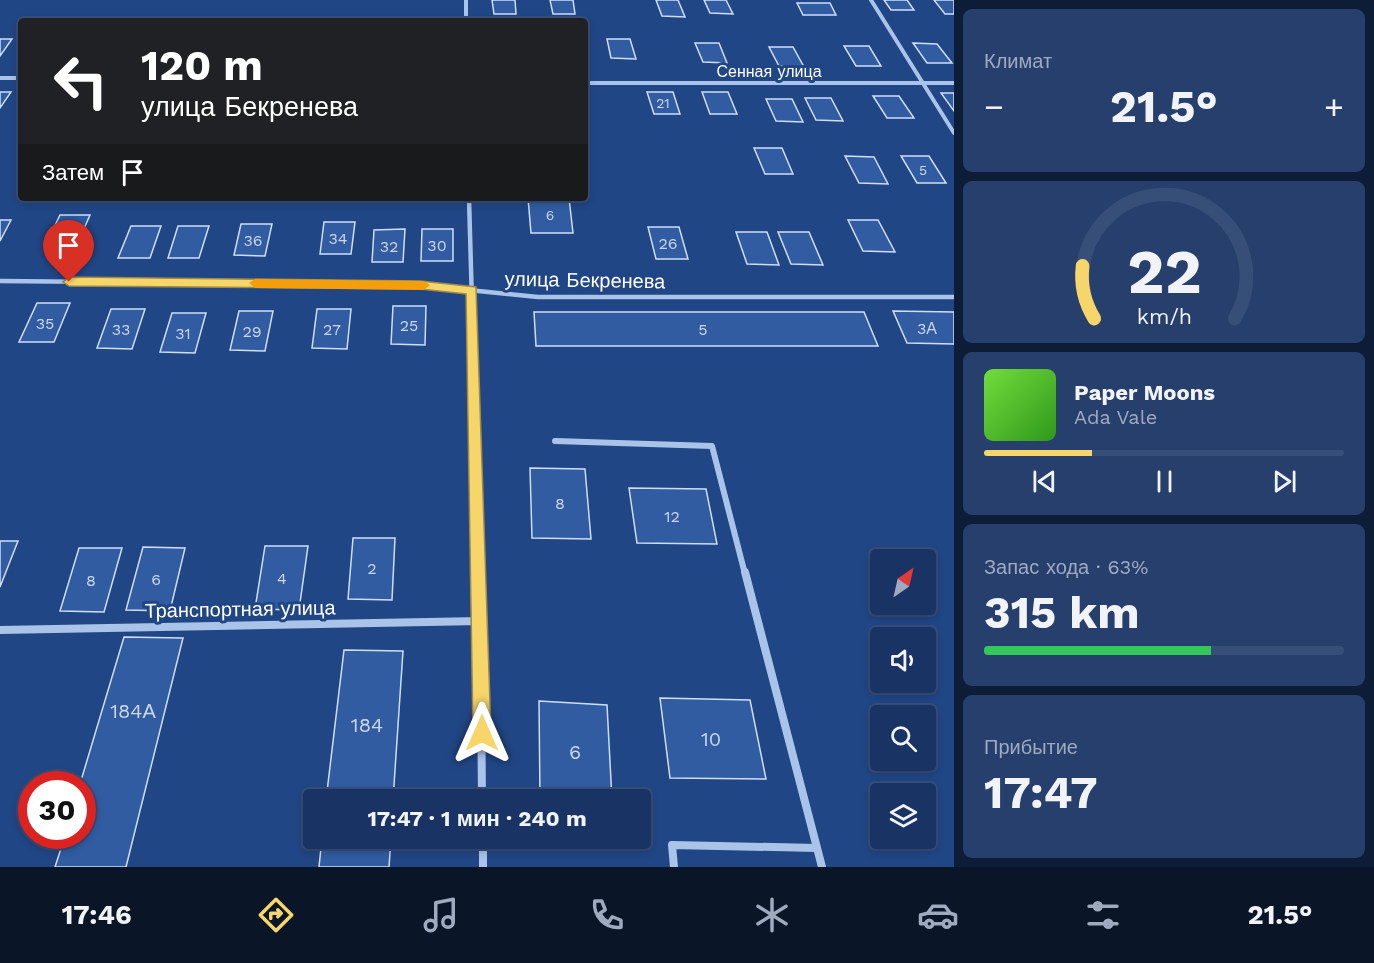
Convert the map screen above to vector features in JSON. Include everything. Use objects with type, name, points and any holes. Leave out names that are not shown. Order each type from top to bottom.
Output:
[{"type":"street","points":[[466,0],[466,18]]},
{"type":"street","points":[[871,0],[954,133]]},
{"type":"street","points":[[0,78],[18,78]]},
{"type":"street","name":"Сенная улица","points":[[588,83],[954,83]]},
{"type":"street","points":[[469,201],[481,621],[482,789]]},
{"type":"street","name":"улица Бекренева","points":[[0,281],[420,285],[538,297],[954,297]]},
{"type":"street","points":[[555,441],[712,446],[822,867]]},
{"type":"street","name":"Транспортная улица","points":[[0,630],[481,621]]},
{"type":"street","points":[[674,867],[672,845],[817,848]]},
{"type":"street","points":[[483,849],[483,867]]},
{"type":"building","points":[[492,0],[515,0],[516,14],[494,14]]},
{"type":"building","points":[[550,0],[573,0],[575,14],[553,14]]},
{"type":"building","points":[[656,0],[678,0],[685,17],[662,16]]},
{"type":"building","points":[[704,0],[726,0],[733,14],[710,13]]},
{"type":"building","points":[[884,0],[907,0],[914,10],[891,10]]},
{"type":"building","points":[[934,0],[954,0],[954,14],[945,14]]},
{"type":"building","points":[[797,3],[830,3],[836,15],[803,15]]},
{"type":"building","points":[[0,39],[12,39],[0,56]]},
{"type":"building","points":[[607,39],[630,39],[636,59],[611,58]]},
{"type":"building","points":[[695,43],[719,43],[727,63],[703,62]]},
{"type":"building","points":[[913,43],[937,44],[952,63],[927,63]]},
{"type":"building","points":[[844,46],[869,46],[881,66],[856,66]]},
{"type":"building","points":[[769,47],[793,47],[804,67],[779,66]]},
{"type":"building","points":[[0,92],[11,92],[0,108]]},
{"type":"building","points":[[647,92],[673,92],[680,114],[654,114]]},
{"type":"building","points":[[702,92],[728,92],[737,114],[710,114]]},
{"type":"building","points":[[941,93],[954,93],[954,111]]},
{"type":"building","points":[[873,96],[899,96],[914,118],[887,118]]},
{"type":"building","points":[[805,98],[831,98],[843,121],[816,120]]},
{"type":"building","points":[[766,99],[792,99],[803,122],[776,121]]},
{"type":"building","points":[[754,148],[782,148],[793,174],[765,174]]},
{"type":"building","points":[[845,156],[874,157],[888,184],[859,183]]},
{"type":"building","points":[[901,156],[929,156],[946,183],[917,183]]},
{"type":"building","points":[[528,201],[569,201],[573,233],[531,233]]},
{"type":"building","points":[[60,215],[90,215],[76,247],[45,246]]},
{"type":"building","points":[[0,220],[11,220],[0,241]]},
{"type":"building","points":[[848,220],[878,220],[895,252],[863,251]]},
{"type":"building","points":[[324,222],[355,222],[351,254],[320,254]]},
{"type":"building","points":[[241,224],[272,224],[265,256],[234,255]]},
{"type":"building","points":[[131,226],[161,226],[150,258],[118,258]]},
{"type":"building","points":[[178,226],[209,226],[199,258],[168,258]]},
{"type":"building","points":[[648,227],[679,227],[688,259],[656,259]]},
{"type":"building","points":[[405,229],[403,262],[372,262],[374,230]]},
{"type":"building","points":[[422,229],[453,229],[453,261],[421,261]]},
{"type":"building","points":[[736,232],[767,232],[779,265],[747,264]]},
{"type":"building","points":[[778,232],[809,232],[823,265],[791,264]]},
{"type":"building","points":[[37,303],[70,303],[54,342],[19,342]]},
{"type":"building","points":[[393,306],[426,306],[425,345],[391,344]]},
{"type":"building","points":[[111,309],[145,309],[132,349],[97,348]]},
{"type":"building","points":[[317,309],[351,309],[347,349],[312,348]]},
{"type":"building","points":[[239,311],[273,311],[265,351],[230,350]]},
{"type":"building","points":[[893,311],[954,312],[954,344],[907,343]]},
{"type":"building","points":[[534,312],[864,312],[878,346],[536,346]]},
{"type":"building","points":[[172,313],[206,313],[195,353],[160,352]]},
{"type":"building","points":[[530,468],[585,469],[591,539],[532,538]]},
{"type":"building","points":[[629,488],[706,489],[717,544],[637,543]]},
{"type":"building","points":[[353,538],[395,538],[392,600],[348,599]]},
{"type":"building","points":[[0,541],[18,541],[0,587]]},
{"type":"building","points":[[265,546],[308,546],[299,610],[255,609]]},
{"type":"building","points":[[143,547],[185,548],[170,611],[126,610]]},
{"type":"building","points":[[79,548],[122,548],[104,612],[60,611]]},
{"type":"building","points":[[124,637],[183,638],[126,867],[55,867],[61,849],[96,849],[96,771],[84,771]]},
{"type":"building","points":[[344,650],[403,651],[394,789],[327,789]]},
{"type":"building","points":[[660,698],[750,700],[766,779],[670,778]]},
{"type":"building","points":[[539,701],[607,705],[611,789],[540,789]]},
{"type":"building","points":[[321,849],[390,849],[389,867],[319,867]]},
{"type":"slow traffic","points":[[255,283],[424,285]]},
{"type":"route","points":[[69,282],[420,285],[472,290],[482,733]]}]
